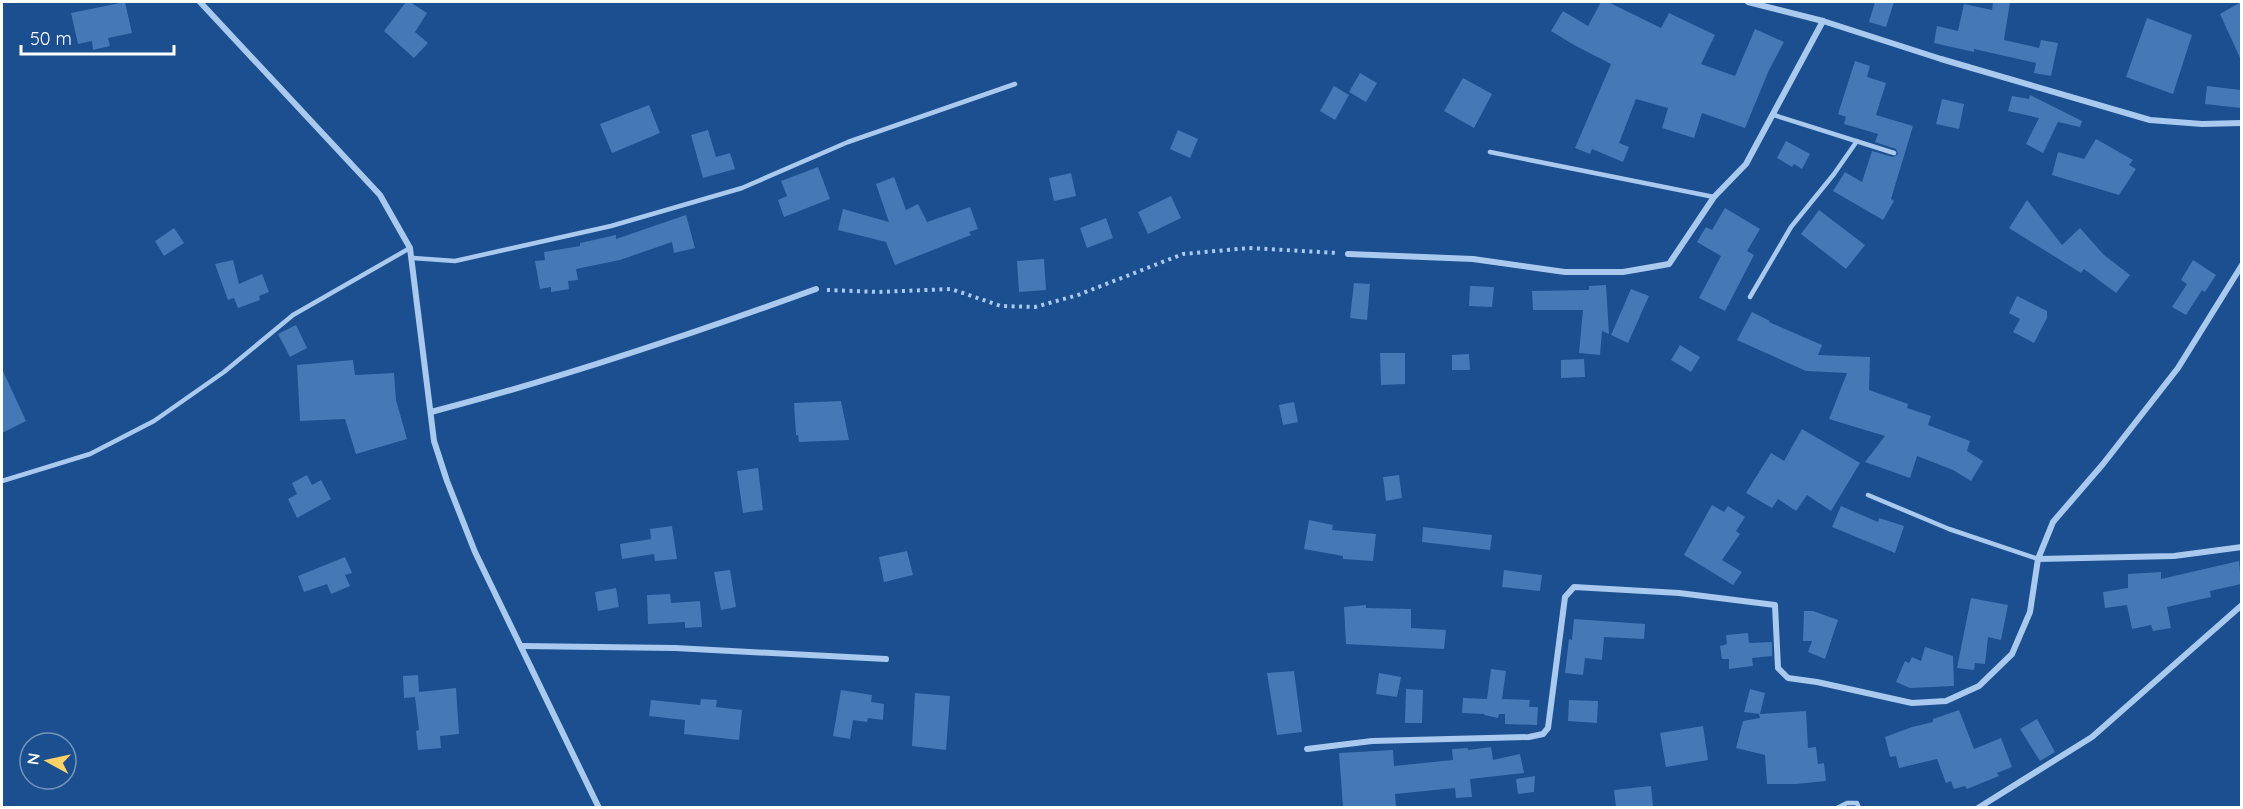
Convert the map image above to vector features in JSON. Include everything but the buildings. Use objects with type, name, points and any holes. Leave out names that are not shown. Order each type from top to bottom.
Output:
[{"type":"street","points":[[200,2],[380,195],[410,248],[434,441],[447,482],[475,552],[598,807]]},
{"type":"street","points":[[1748,2],[1823,21],[1941,59],[2150,120],[2202,124],[2241,123]]},
{"type":"street","points":[[1348,254],[1473,259],[1565,272],[1623,272],[1669,264],[1714,197],[1746,164],[1823,21]]},
{"type":"street","points":[[1307,748],[1372,741],[1529,737],[1543,734],[1548,728],[1565,597],[1574,587],[1679,593],[1775,605],[1778,668],[1788,678],[1817,682],[1912,703],[1946,702],[1979,686],[2012,654],[2030,612],[2038,559],[2054,522],[2103,465],[2178,368],[2241,265]]},
{"type":"street","points":[[431,412],[511,391],[681,338],[816,289]]},
{"type":"street","points":[[2038,559],[2174,556],[2241,547]]},
{"type":"street","points":[[1978,807],[2092,737],[2241,605]]},
{"type":"street","points":[[521,646],[675,648],[886,659]]},
{"type":"lane","points":[[413,258],[455,261],[644,217],[742,188],[848,142],[1015,84]]},
{"type":"lane","points":[[1774,115],[1894,153]]},
{"type":"lane","points":[[1750,297],[1791,227],[1834,174],[1857,141]]},
{"type":"lane","points":[[1490,152],[1714,197]]},
{"type":"lane","points":[[2,481],[90,454],[154,421],[224,372],[292,315],[410,248]]},
{"type":"lane","points":[[1868,495],[1949,529],[2038,559]]},
{"type":"lane","points":[[1837,807],[1847,803],[1857,803],[1859,807]]},
{"type":"path","points":[[816,289],[879,292],[951,289],[1001,306],[1035,307],[1078,294],[1183,254],[1249,248],[1348,254]]}]
